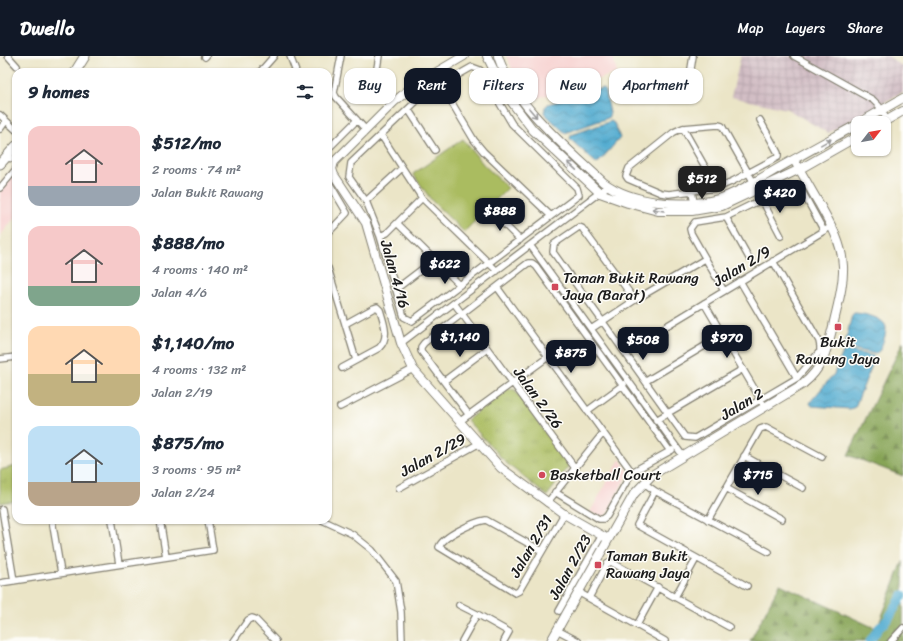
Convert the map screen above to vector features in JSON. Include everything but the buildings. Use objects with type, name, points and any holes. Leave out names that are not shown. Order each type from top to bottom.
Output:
[{"type":"main road","points":[[78,68],[86,56]]},
{"type":"main road","points":[[3,161],[12,151]]},
{"type":"street","points":[[8,56],[17,66]]},
{"type":"street","points":[[264,68],[274,56]]},
{"type":"street","points":[[290,56],[294,68]]},
{"type":"street","points":[[341,56],[334,93],[366,130]]},
{"type":"street","points":[[377,68],[379,56]]},
{"type":"street","points":[[444,68],[464,56]]},
{"type":"street","points":[[487,56],[505,93],[523,117],[534,130],[600,193],[628,203],[658,211],[692,211],[713,208],[732,202],[800,169],[851,140]]},
{"type":"street","points":[[498,56],[506,76],[533,114],[608,186],[641,199],[663,203],[694,203],[719,199],[754,183],[851,128]]},
{"type":"street","points":[[691,68],[693,56]]},
{"type":"street","points":[[794,56],[873,100],[879,106],[883,116]]},
{"type":"street","points":[[413,104],[351,163],[349,177],[366,201],[381,239],[404,317],[412,320],[579,195],[578,188],[512,124],[480,70],[472,67],[461,73]]},
{"type":"street","points":[[396,100],[404,94]]},
{"type":"street","points":[[871,116],[903,98]]},
{"type":"street","points":[[332,168],[334,162],[392,104]]},
{"type":"street","points":[[452,104],[474,140],[484,152],[551,216]]},
{"type":"street","points":[[408,109],[435,150]]},
{"type":"street","points":[[891,117],[903,111]]},
{"type":"street","points":[[0,115],[12,126]]},
{"type":"street","points":[[332,144],[357,120]]},
{"type":"street","points":[[754,183],[749,173],[722,126],[718,125],[683,128],[665,139],[629,168],[626,176],[628,179],[660,193],[669,194],[692,192],[717,188],[749,173],[777,158],[778,156],[760,120]]},
{"type":"street","points":[[0,129],[6,121]]},
{"type":"street","points":[[683,128],[717,188]]},
{"type":"street","points":[[381,135],[422,198],[497,271]]},
{"type":"street","name":"Jalan 2","points":[[551,641],[578,592],[605,537],[634,494],[644,483],[652,475],[763,403],[803,384],[812,376],[822,361],[832,328],[843,280],[842,254],[839,241],[832,226],[794,160]]},
{"type":"street","points":[[366,201],[402,168]]},
{"type":"street","points":[[0,188],[12,174]]},
{"type":"street","name":"Jalan 4/16","points":[[332,178],[366,223],[401,343],[413,369],[478,444],[501,468],[547,503],[605,537]]},
{"type":"street","points":[[332,180],[346,213],[332,229]]},
{"type":"street","points":[[401,343],[608,186]]},
{"type":"street","points":[[724,291],[691,233],[692,226],[698,221],[726,217],[787,187],[792,186],[802,191],[824,231]]},
{"type":"street","points":[[692,192],[694,203]]},
{"type":"street","points":[[372,244],[381,239],[422,198]]},
{"type":"street","points":[[762,200],[781,236]]},
{"type":"street","points":[[492,212],[520,240]]},
{"type":"street","points":[[726,217],[749,258]]},
{"type":"street","points":[[397,223],[460,285]]},
{"type":"street","name":"Jalan 2/9","points":[[625,352],[832,226]]},
{"type":"street","points":[[635,300],[582,228],[578,227],[554,244],[553,252],[685,436],[695,438],[763,403],[797,378],[820,351],[820,344],[773,262]]},
{"type":"street","points":[[530,245],[683,456]]},
{"type":"street","points":[[591,329],[635,300],[705,259]]},
{"type":"street","points":[[396,289],[434,260]]},
{"type":"street","points":[[469,415],[421,351],[421,347],[424,343],[528,263],[532,263],[536,266],[670,451]]},
{"type":"street","points":[[332,281],[356,360]]},
{"type":"street","points":[[740,282],[797,378]]},
{"type":"street","points":[[497,287],[632,472]]},
{"type":"street","name":"Jalan 2/26","points":[[454,303],[574,468]]},
{"type":"street","points":[[704,303],[763,403]]},
{"type":"street","points":[[342,368],[379,348],[383,344],[386,334],[380,310],[377,307],[345,324]]},
{"type":"street","points":[[646,382],[723,335]]},
{"type":"street","points":[[444,381],[487,349]]},
{"type":"street","points":[[459,422],[548,357]]},
{"type":"street","points":[[0,359],[12,358]]},
{"type":"street","points":[[656,420],[743,368]]},
{"type":"street","points":[[340,407],[413,369]]},
{"type":"street","points":[[587,411],[628,380]]},
{"type":"street","points":[[708,520],[760,429],[766,427],[822,457]]},
{"type":"street","points":[[547,503],[603,433]]},
{"type":"street","name":"Jalan 2/29","points":[[399,488],[478,444]]},
{"type":"street","points":[[555,492],[598,519],[603,519],[607,516],[632,472],[676,447]]},
{"type":"street","points":[[744,456],[803,488]]},
{"type":"street","points":[[644,483],[655,491],[769,552]]},
{"type":"street","points":[[726,488],[782,519]]},
{"type":"street","points":[[655,491],[637,525],[747,586]]},
{"type":"street","points":[[2,509],[14,581]]},
{"type":"street","name":"Jalan 2/31","points":[[542,551],[486,520],[473,523],[445,539],[440,543],[439,547],[514,593],[518,591],[542,551],[564,514]]},
{"type":"street","points":[[53,524],[61,573]]},
{"type":"street","points":[[113,524],[119,564]]},
{"type":"street","points":[[161,524],[166,557]]},
{"type":"street","points":[[0,583],[213,550],[209,524]]},
{"type":"street","points":[[331,524],[352,534],[372,550],[396,581],[401,612],[402,641]]},
{"type":"street","name":"Jalan 2/23","points":[[559,611],[605,537]]},
{"type":"street","points":[[675,597],[696,558]]},
{"type":"street","points":[[589,598],[609,562],[729,626]]},
{"type":"street","points":[[637,625],[658,587]]},
{"type":"street","points":[[578,592],[665,641]]},
{"type":"street","points":[[459,604],[509,632],[504,641]]},
{"type":"street","points":[[462,641],[477,614]]},
{"type":"street","points":[[233,641],[248,620],[252,618],[255,618],[276,641]]},
{"type":"street","points":[[891,641],[903,628]]},
{"type":"street","points":[[558,630],[578,641]]},
{"type":"shaded area","points":[[506,56],[613,56],[616,68],[609,68],[609,76],[601,78],[601,68],[546,68],[546,95],[538,98],[538,68],[512,68]]},
{"type":"shaded area","points":[[741,56],[888,56],[903,67],[903,92],[859,116],[851,116],[851,120],[828,133],[787,109],[731,97]]},
{"type":"shaded area","points":[[12,170],[12,221],[0,236],[0,184]]},
{"type":"shaded area","points":[[620,459],[629,472],[606,515],[603,517],[590,512]]},
{"type":"green space","points":[[463,139],[483,164],[508,188],[464,232],[432,201],[413,174]]},
{"type":"green space","points":[[903,342],[903,476],[848,455]]},
{"type":"green space","points":[[508,388],[515,390],[569,466],[547,496],[505,462],[467,420]]},
{"type":"green space","points":[[12,467],[12,502],[0,503],[0,470]]},
{"type":"green space","points":[[903,561],[903,641],[750,641],[780,584],[877,629]]},
{"type":"water","points":[[603,88],[605,90],[610,113],[608,118],[565,133],[544,113],[545,107],[548,104],[601,104],[601,89]]},
{"type":"water","points":[[611,121],[614,123],[620,138],[599,162],[596,163],[570,139],[571,135]]},
{"type":"water","points":[[854,313],[873,317],[883,322],[885,325],[886,332],[884,340],[880,350],[875,354],[848,348],[845,343],[852,315]]},
{"type":"water","points":[[845,350],[873,356],[875,358],[855,407],[850,409],[812,406],[810,404],[811,401],[834,374]]},
{"type":"waterway","points":[[870,641],[878,629],[888,619],[903,595]]},
{"type":"place","name":"Taman Bukit Rawang Jaya (Barat)","points":[[555,287]]},
{"type":"place","name":"Bukit Rawang Jaya","points":[[838,327]]},
{"type":"place","name":"Basketball Court","points":[[542,475]]},
{"type":"place","name":"Taman Bukit Rawang Jaya","points":[[598,565]]}]
